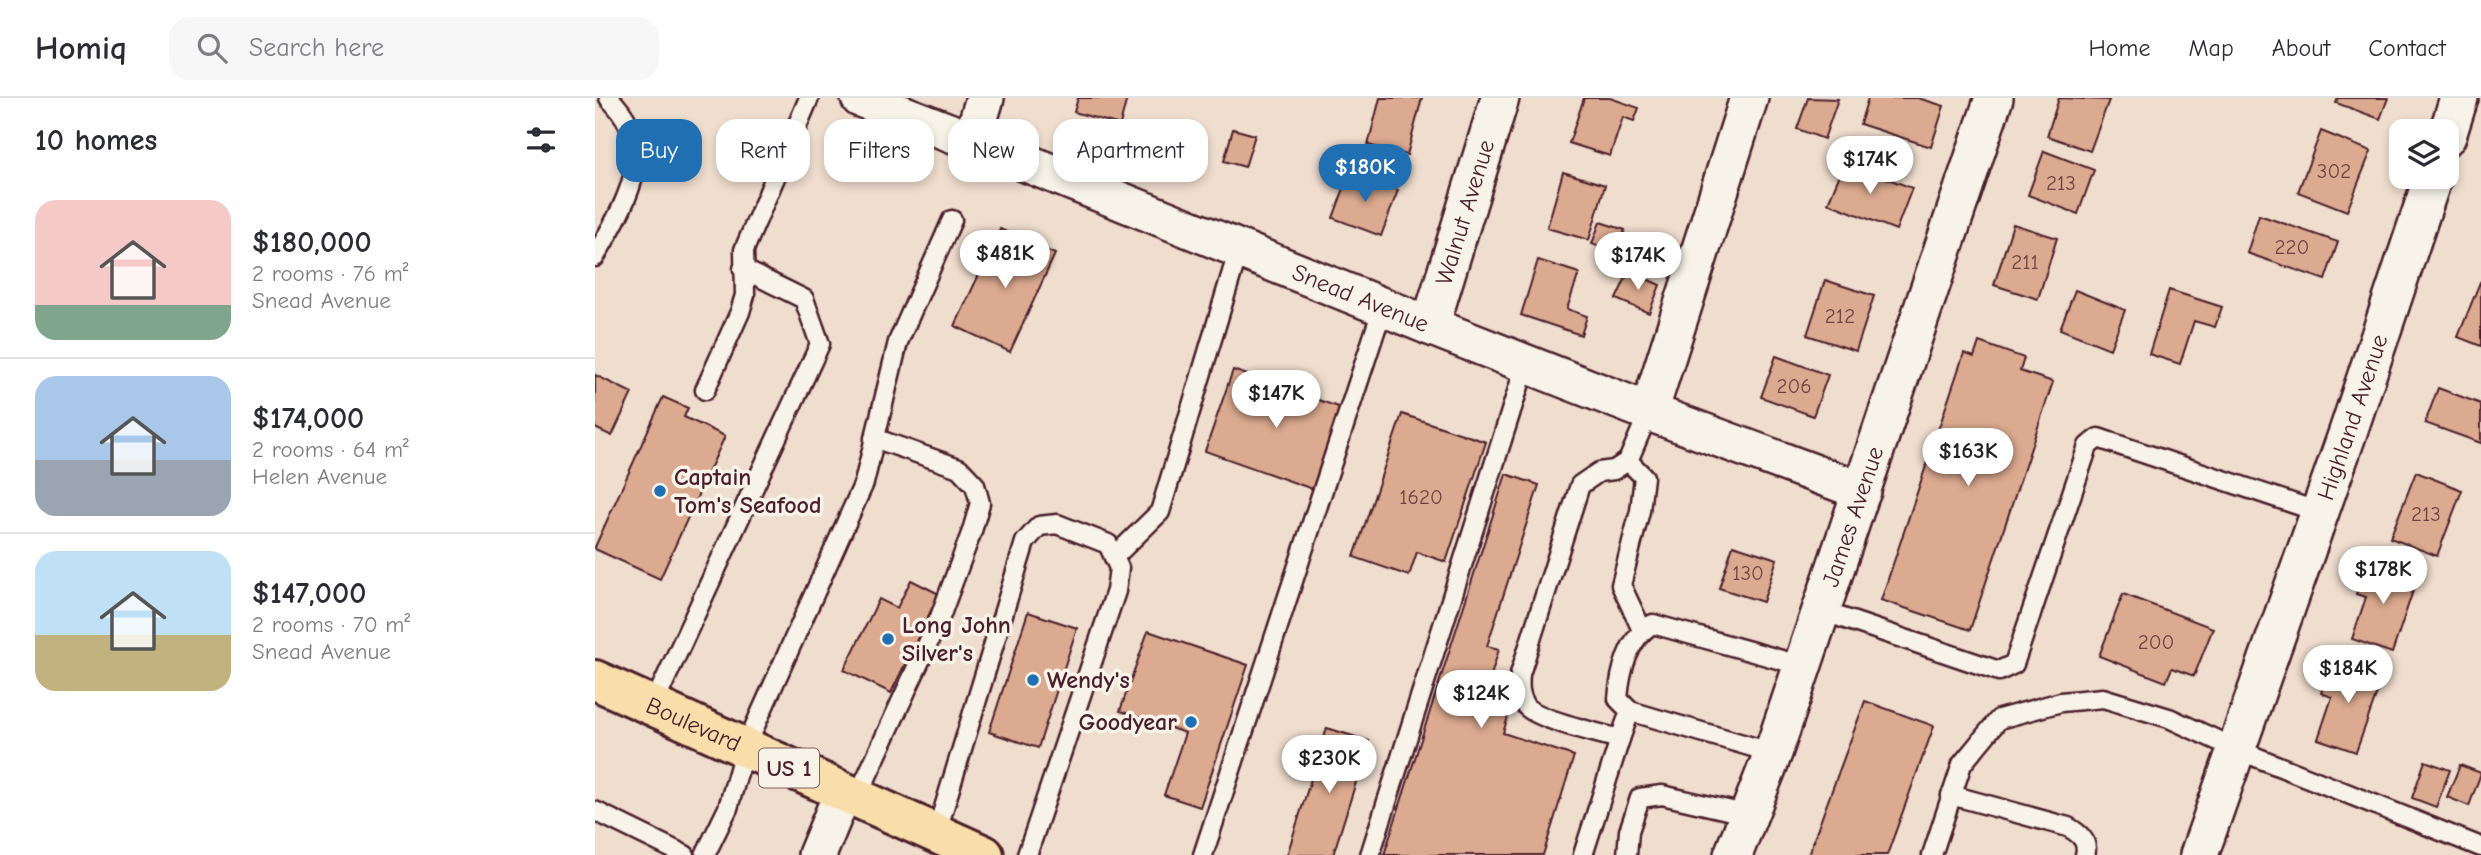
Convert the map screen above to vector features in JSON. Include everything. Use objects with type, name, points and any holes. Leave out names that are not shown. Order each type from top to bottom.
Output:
[{"type":"main road","name":"Boulevard","points":[[595,680],[984,855]]},
{"type":"street","name":"Snead Avenue","points":[[860,98],[948,132]]},
{"type":"street","points":[[979,119],[985,98]]},
{"type":"street","name":"Walnut Avenue","points":[[1430,326],[1500,98]]},
{"type":"street","points":[[1649,412],[1749,98]]},
{"type":"street","name":"James Avenue","points":[[1733,855],[1773,754],[1994,98]]},
{"type":"street","points":[[2452,119],[2459,98]]},
{"type":"street","name":"Snead Avenue","points":[[1039,168],[1649,412],[1863,491]]},
{"type":"street","name":"Highland Avenue","points":[[2199,855],[2429,189]]},
{"type":"street","points":[[817,855],[850,795]]},
{"type":"lane","points":[[595,257],[623,207],[634,178],[637,147],[631,130],[609,98]]},
{"type":"lane","points":[[705,390],[745,295],[744,250],[809,98]]},
{"type":"lane","points":[[705,855],[728,808],[745,748],[864,483],[898,342],[952,220]]},
{"type":"lane","points":[[1114,558],[1160,512],[1239,249]]},
{"type":"lane","points":[[653,706],[820,344],[804,299],[743,269]]},
{"type":"lane","points":[[1203,855],[1383,307]]},
{"type":"lane","points":[[1370,855],[1527,364]]},
{"type":"lane","points":[[1620,739],[1553,720],[1527,708],[1519,691],[1520,674],[1580,485],[1599,472],[1614,470],[1628,461],[1649,412]]},
{"type":"lane","points":[[850,795],[940,617],[980,503],[975,485],[959,468],[874,438]]},
{"type":"lane","points":[[1822,611],[1999,671],[2014,664],[2088,446],[2098,438],[2319,512]]},
{"type":"lane","points":[[1628,461],[1644,477],[1640,511],[1621,585],[1642,630]]},
{"type":"lane","points":[[936,834],[1025,542],[1039,526],[1057,524],[1108,544],[1119,568],[1116,591],[1027,855]]},
{"type":"lane","points":[[1773,754],[1630,711],[1618,699],[1619,681],[1633,642],[1642,630],[1653,624],[1803,666]]},
{"type":"lane","points":[[1932,855],[1962,764],[1999,719],[2061,702],[2103,698],[2169,718],[2236,749],[2481,847]]},
{"type":"lane","points":[[1583,855],[1630,711]]},
{"type":"lane","points":[[1627,855],[1634,808],[1640,798],[1662,795],[1749,815]]},
{"type":"lane","points":[[1951,795],[2068,827],[2081,835],[2086,849],[2084,855]]},
{"type":"lane","points":[[595,811],[685,855]]},
{"type":"building","points":[[1078,98],[1127,98],[1122,119],[1099,119],[1074,112]]},
{"type":"building","points":[[1380,98],[1422,98],[1407,155],[1368,145]]},
{"type":"building","points":[[1584,98],[1610,98],[1639,108],[1634,121],[1623,117],[1610,156],[1569,143]]},
{"type":"building","points":[[1808,98],[1838,99],[1824,139],[1797,129]]},
{"type":"building","points":[[1868,98],[1918,98],[1944,106],[1931,147],[1860,124]]},
{"type":"building","points":[[2059,98],[2109,100],[2090,151],[2047,136]]},
{"type":"building","points":[[2338,98],[2388,98],[2380,119],[2336,103]]},
{"type":"building","points":[[1233,129],[1255,135],[1245,167],[1224,161]]},
{"type":"building","points":[[2321,131],[2371,151],[2347,211],[2298,192]]},
{"type":"building","points":[[2044,151],[2094,170],[2078,214],[2028,195]]},
{"type":"building","points":[[1845,162],[1912,188],[1896,230],[1828,203]]},
{"type":"building","points":[[1350,172],[1398,190],[1381,236],[1333,218]]},
{"type":"building","points":[[1563,172],[1605,185],[1589,240],[1547,228]]},
{"type":"building","points":[[2259,215],[2338,242],[2325,280],[2247,253]]},
{"type":"building","points":[[1600,222],[1625,230],[1616,253],[1592,244]]},
{"type":"building","points":[[2013,224],[2057,238],[2038,299],[1994,285]]},
{"type":"building","points":[[1000,229],[1055,254],[1010,352],[955,326]]},
{"type":"building","points":[[1538,260],[1579,273],[1567,309],[1587,316],[1581,335],[1521,315]]},
{"type":"building","points":[[1629,271],[1660,285],[1649,313],[1616,299]]},
{"type":"building","points":[[1825,280],[1874,296],[1856,351],[1807,335]]},
{"type":"building","points":[[2481,283],[2481,346],[2458,337]]},
{"type":"building","points":[[2075,290],[2125,310],[2110,349],[2060,329]]},
{"type":"building","points":[[2169,290],[2222,307],[2215,327],[2194,321],[2180,364],[2149,354]]},
{"type":"building","points":[[1979,342],[2024,358],[2020,371],[2053,382],[1970,630],[1881,600],[1964,353],[1974,357]]},
{"type":"building","points":[[1776,356],[1828,375],[1813,416],[1761,397]]},
{"type":"building","points":[[1233,370],[1347,410],[1318,491],[1205,451]]},
{"type":"building","points":[[595,375],[632,393],[612,436],[595,428]]},
{"type":"building","points":[[2438,388],[2481,404],[2481,443],[2425,423]]},
{"type":"building","name":"Captain Tom's Seafood","points":[[663,397],[688,408],[684,417],[725,436],[660,579],[595,547]]},
{"type":"building","points":[[1402,414],[1486,442],[1446,562],[1417,552],[1409,576],[1354,557]]},
{"type":"building","points":[[2416,472],[2462,490],[2437,556],[2390,538]]},
{"type":"building","points":[[1506,474],[1539,485],[1487,646],[1499,649],[1490,679],[1517,687],[1503,733],[1574,756],[1543,855],[1384,855]]},
{"type":"building","points":[[1733,545],[1777,559],[1763,602],[1719,588]]},
{"type":"building","points":[[2367,562],[2417,579],[2392,653],[2352,639],[2366,597],[2356,594]]},
{"type":"building","name":"Long John Silver's","points":[[911,580],[939,594],[891,693],[844,670],[879,599],[897,608]]},
{"type":"building","points":[[2123,594],[2213,628],[2194,676],[2172,668],[2166,682],[2099,656]]},
{"type":"building","name":"Wendy's","points":[[1028,612],[1077,628],[1038,748],[989,732]]},
{"type":"building","name":"Goodyear","points":[[1148,631],[1248,665],[1200,807],[1164,795],[1185,733],[1120,711]]},
{"type":"building","points":[[2331,661],[2382,679],[2356,752],[2318,739],[2332,697],[2321,693]]},
{"type":"building","points":[[1865,701],[1934,726],[1887,855],[1808,855]]},
{"type":"building","points":[[1327,728],[1369,741],[1333,855],[1287,855]]},
{"type":"building","points":[[2425,761],[2450,770],[2436,807],[2412,798]]},
{"type":"building","points":[[2460,765],[2481,773],[2469,806],[2447,797]]},
{"type":"place","name":"Captain Tom's Seafood","points":[[660,491]]},
{"type":"place","name":"Long John Silver's","points":[[888,639]]},
{"type":"place","name":"Wendy's","points":[[1033,680]]},
{"type":"place","name":"Goodyear","points":[[1191,722]]}]
